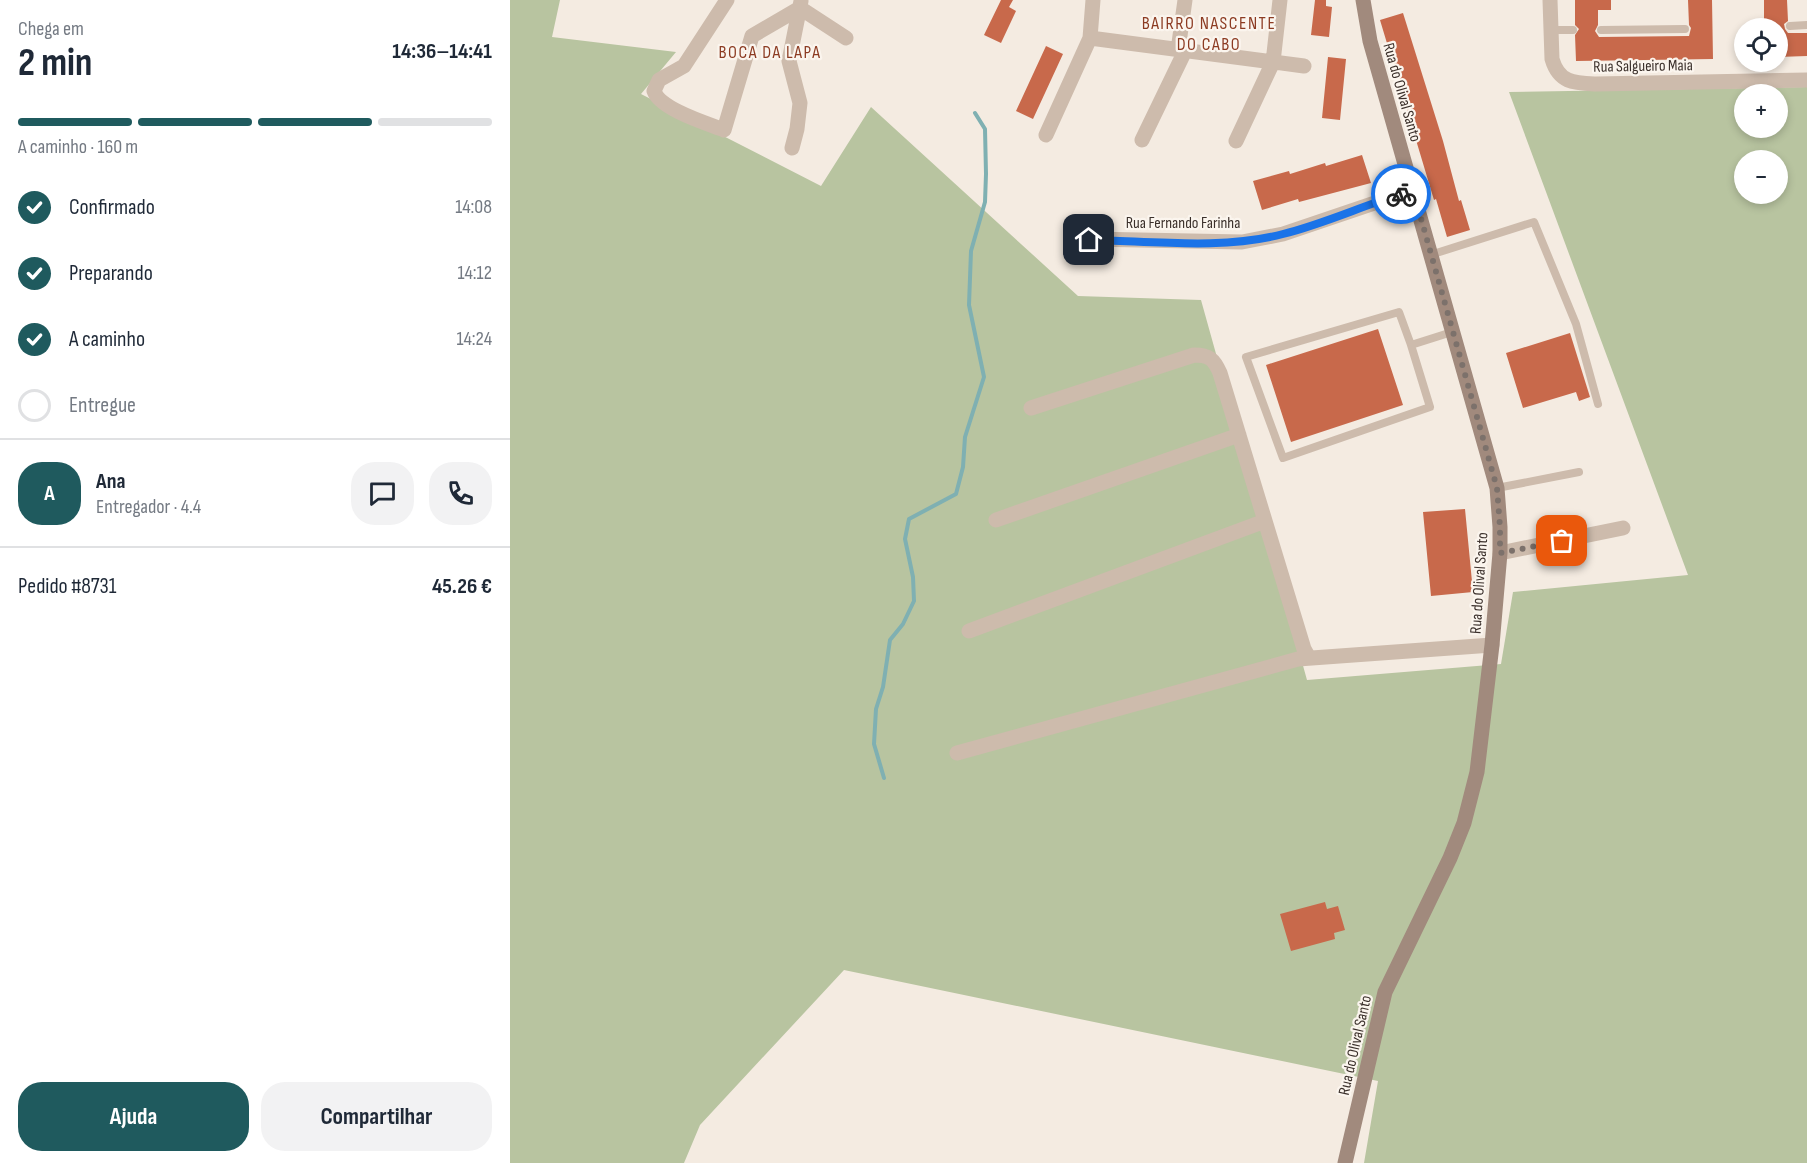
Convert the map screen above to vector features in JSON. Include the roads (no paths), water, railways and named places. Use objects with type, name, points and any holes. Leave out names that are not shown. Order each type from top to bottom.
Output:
[{"type":"street","points":[[726,0],[684,66],[661,78],[656,83],[654,91],[659,101],[669,107],[724,130],[752,36],[800,4]]},
{"type":"street","points":[[1046,135],[1090,38],[1094,0]]},
{"type":"street","points":[[1142,140],[1182,50],[1185,0]]},
{"type":"street","points":[[1236,141],[1274,62],[1280,0]]},
{"type":"street","name":"Rua do Olival Santo","points":[[1345,1163],[1385,992],[1450,858],[1464,823],[1477,772],[1500,553],[1497,488],[1370,41],[1363,0]]},
{"type":"street","name":"Rua Salgueiro Maia","points":[[1550,0],[1554,69],[1560,76],[1578,84],[1807,80]]},
{"type":"street","points":[[800,4],[846,38]]},
{"type":"street","points":[[792,148],[800,103],[789,61],[800,4]]},
{"type":"street","points":[[1090,38],[1304,66]]},
{"type":"street","name":"Rua Fernando Farinha","points":[[1089,240],[1242,242],[1283,234],[1413,190]]},
{"type":"street","points":[[1032,408],[1194,355],[1206,355],[1215,361],[1221,373],[1304,648],[1309,658]]},
{"type":"street","points":[[996,520],[1239,435]]},
{"type":"street","points":[[969,631],[1265,521]]},
{"type":"street","points":[[1500,553],[1623,528]]},
{"type":"street","points":[[957,753],[1298,659],[1492,645]]},
{"type":"lane","points":[[1790,26],[1807,26]]},
{"type":"lane","points":[[1601,30],[1685,29]]},
{"type":"lane","points":[[1551,30],[1573,30]]},
{"type":"lane","points":[[1430,255],[1534,222],[1576,324],[1598,404]]},
{"type":"lane","points":[[1399,312],[1411,345],[1430,407],[1282,458],[1246,357],[1399,312]]},
{"type":"lane","points":[[1411,345],[1452,332]]},
{"type":"lane","points":[[1497,488],[1579,472]]},
{"type":"waterway","points":[[884,778],[874,744],[876,709],[883,687],[890,640],[903,624],[914,601],[913,577],[905,539],[909,519],[956,494],[963,467],[965,437],[984,377],[969,305],[971,251],[985,202],[986,174],[985,129],[975,113]]},
{"type":"district","name":"BAIRRO NASCENTE DO CABO","points":[[1209,33]]},
{"type":"district","name":"BOCA DA LAPA","points":[[770,52]]}]
